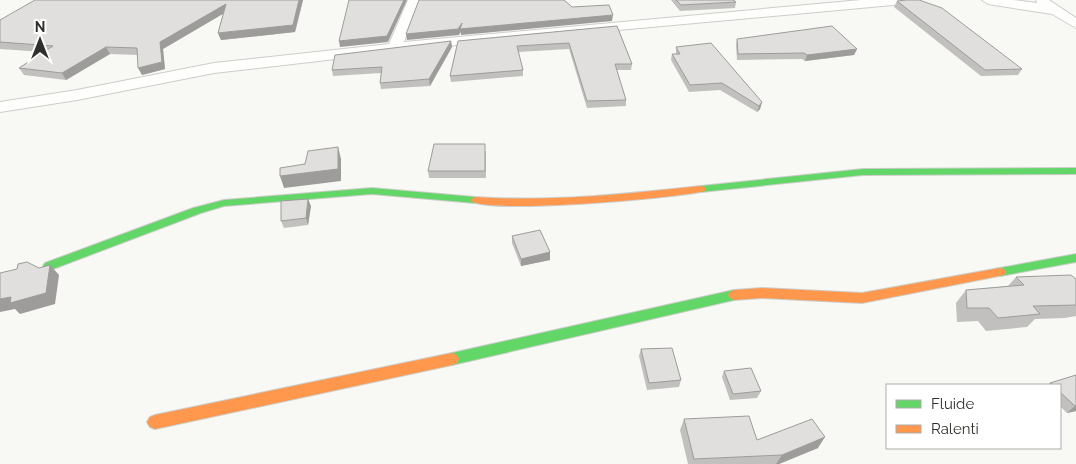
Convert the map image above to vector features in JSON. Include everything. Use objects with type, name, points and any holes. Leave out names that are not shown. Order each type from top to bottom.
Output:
[{"type":"street","points":[[394,47],[414,0]]},
{"type":"street","points":[[0,107],[77,95],[202,69],[394,47],[904,0]]},
{"type":"street","points":[[988,0],[1054,10]]},
{"type":"street","points":[[1041,0],[1076,24]]},
{"type":"street","points":[[49,266],[197,210],[224,203],[372,191],[484,201],[551,201],[620,198],[863,172],[1076,171]]},
{"type":"street","points":[[156,422],[581,331],[736,295],[762,293],[862,298],[1076,258]]},
{"type":"building","points":[[35,0],[299,0],[293,25],[218,33],[226,4],[160,42],[162,62],[138,68],[137,48],[106,47],[62,73],[19,68],[53,46],[0,42],[0,20]]},
{"type":"building","points":[[349,0],[404,0],[387,36],[339,41]]},
{"type":"building","points":[[419,0],[564,0],[572,7],[609,5],[613,15],[460,29],[462,23],[458,29],[406,34]]},
{"type":"building","points":[[676,0],[733,0],[736,2],[681,5]]},
{"type":"building","points":[[919,0],[942,8],[1022,69],[985,70],[897,1]]},
{"type":"building","points":[[617,26],[632,64],[615,64],[626,100],[587,101],[569,43],[517,46],[523,70],[450,76],[458,41]]},
{"type":"building","points":[[832,26],[857,49],[807,55],[804,53],[738,54],[737,39]]},
{"type":"building","points":[[451,41],[429,79],[380,83],[382,67],[332,70],[335,55]]},
{"type":"building","points":[[711,43],[762,102],[759,106],[722,83],[690,85],[672,54],[680,54],[676,47]]},
{"type":"building","points":[[434,144],[485,144],[485,171],[428,171]]},
{"type":"building","points":[[338,147],[338,169],[280,176],[280,168],[305,164],[308,151]]},
{"type":"building","points":[[308,199],[306,218],[281,221],[281,201]]},
{"type":"building","points":[[540,230],[550,252],[521,259],[512,236]]},
{"type":"building","points":[[27,262],[39,268],[50,265],[46,293],[10,303],[11,297],[0,299],[0,273],[17,269],[18,264]]},
{"type":"building","points":[[1071,275],[1076,279],[1076,305],[1033,306],[1040,314],[998,318],[989,308],[967,308],[966,290],[1024,285],[1016,277]]},
{"type":"building","points":[[672,348],[681,380],[649,383],[641,349]]},
{"type":"building","points":[[751,368],[761,391],[733,394],[724,371]]},
{"type":"building","points":[[1076,375],[1076,406],[1061,393],[1061,384],[1050,383]]},
{"type":"building","points":[[749,416],[757,440],[812,419],[825,437],[782,455],[694,459],[684,419]]},
{"type":"traffic: fast","points":[[701,189],[863,172],[1076,171]]},
{"type":"traffic: fast","points":[[49,266],[197,210],[224,203],[372,191],[475,200]]},
{"type":"traffic: fast","points":[[1000,272],[1076,258]]},
{"type":"traffic: fast","points":[[452,359],[734,295]]},
{"type":"traffic: slow","points":[[475,200],[560,202],[701,189]]},
{"type":"traffic: slow","points":[[734,295],[762,293],[862,298],[1000,272]]},
{"type":"traffic: slow","points":[[155,422],[452,359]]}]
